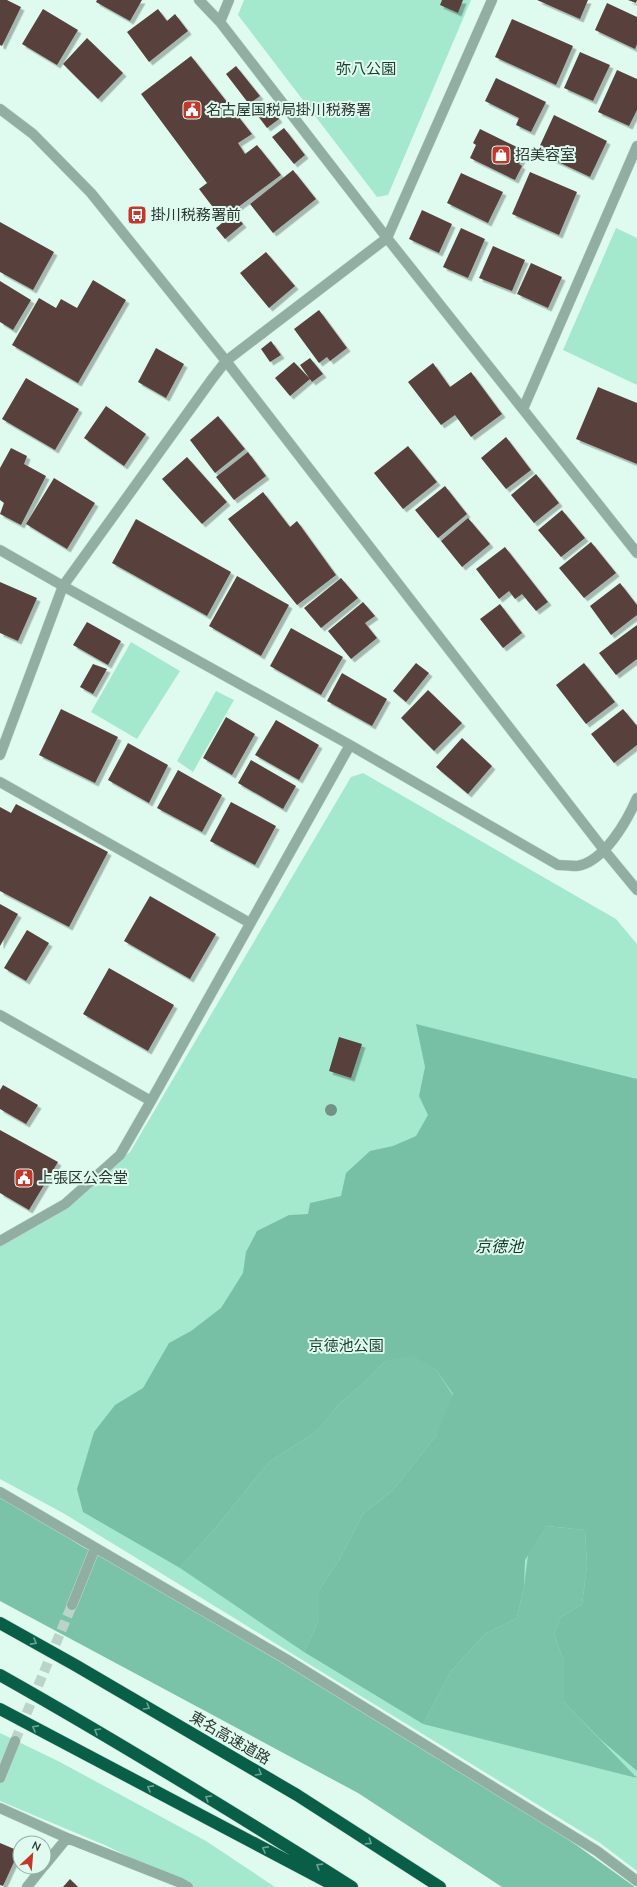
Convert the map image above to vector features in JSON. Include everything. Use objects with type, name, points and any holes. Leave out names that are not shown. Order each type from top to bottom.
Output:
[{"type":"highway","name":"東名高速道路","points":[[0,1623],[75,1665],[297,1795],[440,1887]]},
{"type":"highway","points":[[0,1675],[52,1704],[352,1887]]},
{"type":"highway","points":[[0,1709],[337,1887]]},
{"type":"street","points":[[199,0],[220,22],[387,238],[637,553]]},
{"type":"street","points":[[220,22],[229,0]]},
{"type":"street","points":[[0,755],[63,586],[226,361],[387,238],[492,0]]},
{"type":"street","points":[[0,109],[33,134],[91,192],[226,361],[604,850],[637,890]]},
{"type":"street","points":[[522,409],[637,146]]},
{"type":"street","points":[[0,550],[350,744],[558,865],[577,866],[604,850],[630,816],[637,798]]},
{"type":"street","points":[[0,1240],[65,1204],[120,1155],[350,744]]},
{"type":"street","points":[[0,782],[250,924]]},
{"type":"street","points":[[0,1015],[151,1102]]},
{"type":"street","points":[[0,1228],[10,1234]]},
{"type":"street","points":[[0,1492],[286,1659],[597,1851],[637,1881]]},
{"type":"street","points":[[72,1605],[95,1548]]},
{"type":"street","points":[[0,1778],[15,1741]]},
{"type":"street","points":[[0,1808],[67,1838],[188,1887]]},
{"type":"street","points":[[52,1856],[67,1838]]},
{"type":"street","points":[[27,1887],[37,1875]]},
{"type":"green space","name":"弥八公園","points":[[244,0],[471,0],[388,195],[377,197],[238,15]]},
{"type":"green space","points":[[616,228],[637,238],[637,385],[563,350]]},
{"type":"green space","points":[[131,642],[180,671],[137,739],[91,712]]},
{"type":"green space","points":[[216,691],[234,700],[193,772],[177,761]]},
{"type":"green space","name":"京徳池公園","points":[[363,773],[616,919],[637,944],[637,1871],[600,1843],[63,1513],[0,1479],[0,1243],[87,1184],[130,1152],[351,777]]},
{"type":"green space","points":[[0,1733],[58,1761],[206,1841],[275,1887],[189,1887],[107,1846],[0,1801]]},
{"type":"shaded area","points":[[412,1354],[437,1371],[456,1400],[436,1436],[393,1490],[363,1514],[339,1560],[319,1590],[319,1620],[304,1652],[180,1568],[217,1526],[269,1462],[317,1431],[340,1403],[364,1383],[384,1362]]},
{"type":"shaded area","points":[[0,1495],[83,1547],[215,1616],[497,1788],[635,1887],[502,1887],[358,1793],[0,1601]]},
{"type":"shaded area","points":[[547,1526],[585,1530],[587,1566],[582,1604],[561,1617],[554,1634],[564,1661],[564,1702],[637,1778],[423,1724],[451,1671],[485,1634],[517,1618],[524,1586],[528,1555]]},
{"type":"water","name":"京徳池","points":[[416,1024],[637,1079],[637,1771],[600,1739],[564,1702],[564,1661],[554,1634],[561,1617],[582,1604],[587,1566],[585,1530],[547,1526],[525,1560],[524,1586],[517,1618],[485,1634],[451,1671],[423,1724],[304,1652],[319,1620],[319,1590],[339,1560],[363,1514],[393,1490],[436,1436],[453,1394],[437,1371],[412,1355],[384,1362],[364,1383],[340,1403],[317,1431],[269,1462],[217,1526],[180,1568],[83,1512],[77,1489],[94,1432],[115,1405],[143,1388],[169,1343],[191,1331],[221,1308],[243,1273],[246,1252],[257,1231],[289,1215],[308,1214],[310,1203],[341,1196],[346,1173],[370,1151],[393,1146],[416,1136],[428,1115],[419,1096],[425,1067]]},
{"type":"building","points":[[0,0],[7,0],[21,7],[2,46],[0,45]]},
{"type":"building","points":[[97,0],[142,0],[130,21],[96,2]]},
{"type":"building","points":[[442,0],[463,0],[458,13],[440,5]]},
{"type":"building","points":[[537,0],[588,0],[580,19]]},
{"type":"building","points":[[628,0],[637,0],[636,3]]},
{"type":"building","points":[[607,3],[637,17],[637,44],[635,49],[595,30]]},
{"type":"building","points":[[43,9],[78,30],[57,65],[22,44]]},
{"type":"building","points":[[158,9],[167,21],[175,14],[188,31],[149,62],[127,32]]},
{"type":"building","points":[[512,19],[573,46],[556,85],[495,57]]},
{"type":"building","points":[[87,38],[123,73],[98,99],[63,64]]},
{"type":"building","points":[[580,52],[610,65],[593,101],[564,88]]},
{"type":"building","points":[[191,56],[252,134],[238,143],[245,154],[257,145],[281,175],[222,219],[199,189],[218,175],[207,183],[141,94]]},
{"type":"building","points":[[236,66],[260,96],[249,104],[226,74]]},
{"type":"building","points":[[617,70],[637,79],[637,110],[629,126],[598,112]]},
{"type":"building","points":[[496,78],[546,102],[531,132],[516,125],[519,118],[485,101]]},
{"type":"building","points":[[266,103],[279,119],[267,128],[255,112]]},
{"type":"building","points":[[554,115],[607,141],[590,177],[537,152]]},
{"type":"building","points":[[284,128],[305,155],[294,164],[272,137]]},
{"type":"building","points":[[480,129],[523,150],[520,158],[522,159],[519,164],[522,166],[515,180],[470,158],[476,145],[473,143]]},
{"type":"building","points":[[293,170],[316,199],[273,233],[250,204]]},
{"type":"building","points":[[530,172],[577,192],[559,235],[512,214]]},
{"type":"building","points":[[461,173],[503,192],[488,223],[447,203]]},
{"type":"building","points":[[422,210],[452,224],[439,253],[409,239]]},
{"type":"building","points":[[234,213],[243,224],[225,239],[216,228]]},
{"type":"building","points":[[0,222],[54,252],[33,290],[0,272]]},
{"type":"building","points":[[461,228],[485,239],[468,278],[443,267]]},
{"type":"building","points":[[493,246],[525,260],[512,291],[479,278]]},
{"type":"building","points":[[266,252],[295,286],[269,308],[240,273]]},
{"type":"building","points":[[531,263],[562,277],[548,308],[517,294]]},
{"type":"building","points":[[93,280],[126,300],[78,383],[12,345],[39,298],[56,308],[61,299],[77,308]]},
{"type":"building","points":[[0,281],[31,300],[13,330],[0,322]]},
{"type":"building","points":[[319,310],[347,348],[330,361],[327,357],[319,363],[294,329]]},
{"type":"building","points":[[271,341],[281,355],[270,362],[261,349]]},
{"type":"building","points":[[156,348],[184,364],[166,398],[138,382]]},
{"type":"building","points":[[310,358],[323,374],[312,382],[300,365]]},
{"type":"building","points":[[294,362],[310,379],[290,396],[275,378]]},
{"type":"building","points":[[433,363],[450,387],[471,372],[502,414],[471,437],[455,415],[441,425],[408,382]]},
{"type":"building","points":[[26,378],[79,409],[55,450],[2,419]]},
{"type":"building","points":[[598,387],[637,403],[637,464],[576,439]]},
{"type":"building","points":[[106,406],[146,434],[124,466],[84,438]]},
{"type":"building","points":[[218,416],[245,449],[215,473],[190,440]]},
{"type":"building","points":[[506,437],[531,470],[506,489],[481,458]]},
{"type":"building","points":[[408,446],[437,482],[403,509],[374,473]]},
{"type":"building","points":[[11,448],[27,456],[24,464],[46,476],[21,525],[0,514],[4,503],[0,500],[0,468]]},
{"type":"building","points":[[248,452],[266,476],[234,500],[216,477]]},
{"type":"building","points":[[187,457],[227,502],[202,524],[162,479]]},
{"type":"building","points":[[536,474],[559,503],[534,523],[511,495]]},
{"type":"building","points":[[54,478],[95,503],[67,549],[26,524]]},
{"type":"building","points":[[445,486],[467,514],[438,538],[415,510]]},
{"type":"building","points":[[263,492],[290,527],[297,521],[336,575],[297,605],[228,519]]},
{"type":"building","points":[[562,510],[585,538],[561,557],[538,530]]},
{"type":"building","points":[[468,518],[490,544],[462,567],[441,541]]},
{"type":"building","points":[[136,519],[231,572],[207,616],[112,563]]},
{"type":"building","points":[[591,542],[616,573],[584,598],[559,568]]},
{"type":"building","points":[[505,547],[548,602],[536,611],[522,594],[515,599],[509,591],[499,599],[476,569]]},
{"type":"building","points":[[237,576],[289,605],[261,656],[209,626]]},
{"type":"building","points":[[341,578],[358,598],[321,628],[304,608]]},
{"type":"building","points":[[0,582],[37,598],[18,641],[0,633]]},
{"type":"building","points":[[620,583],[637,605],[637,615],[611,635],[590,606]]},
{"type":"building","points":[[363,602],[375,616],[365,623],[377,638],[351,659],[328,631]]},
{"type":"building","points":[[500,604],[522,633],[503,648],[480,619]]},
{"type":"building","points":[[87,622],[121,641],[108,665],[73,645]]},
{"type":"building","points":[[637,625],[637,659],[616,675],[599,653]]},
{"type":"building","points":[[291,628],[343,657],[321,695],[270,666]]},
{"type":"building","points":[[416,663],[429,673],[406,702],[393,691]]},
{"type":"building","points":[[584,663],[615,702],[586,724],[556,685]]},
{"type":"building","points":[[93,664],[107,669],[93,694],[80,687]]},
{"type":"building","points":[[342,673],[387,699],[372,726],[327,701]]},
{"type":"building","points":[[428,690],[462,723],[434,751],[401,718]]},
{"type":"building","points":[[61,709],[118,737],[95,783],[39,755]]},
{"type":"building","points":[[623,709],[637,726],[637,745],[614,763],[591,734]]},
{"type":"building","points":[[226,717],[255,734],[232,775],[203,758]]},
{"type":"building","points":[[276,720],[319,745],[299,780],[255,755]]},
{"type":"building","points":[[462,738],[492,766],[468,794],[436,767]]},
{"type":"building","points":[[128,743],[168,765],[149,803],[108,780]]},
{"type":"building","points":[[251,760],[296,786],[283,809],[238,783]]},
{"type":"building","points":[[178,770],[222,795],[202,832],[157,808]]},
{"type":"building","points":[[231,802],[276,826],[255,865],[210,841]]},
{"type":"building","points":[[16,804],[108,852],[69,927],[0,891],[0,807],[11,813]]},
{"type":"building","points":[[150,896],[216,934],[190,979],[124,941]]},
{"type":"building","points":[[0,904],[18,914],[0,946]]},
{"type":"building","points":[[27,930],[49,943],[26,981],[4,968]]},
{"type":"building","points":[[109,968],[174,1005],[148,1051],[83,1014]]},
{"type":"building","points":[[339,1037],[362,1044],[351,1078],[329,1071]]},
{"type":"building","points":[[3,1085],[38,1105],[26,1124],[0,1109],[0,1090]]},
{"type":"building","name":"上張区公会堂","points":[[0,1130],[58,1162],[29,1210],[0,1193]]},
{"type":"building","points":[[0,1843],[12,1848],[12,1866],[3,1886],[0,1885]]},
{"type":"building","points":[[70,1879],[78,1887],[63,1887]]},
{"type":"tunnel","points":[[15,1741],[72,1605]]},
{"type":"place","name":"名古屋国税局掛川税務署","points":[[192,110]]},
{"type":"place","name":"招美容室","points":[[501,155]]},
{"type":"place","name":"掛川税務署前","points":[[137,215]]},
{"type":"place","name":"上張区公会堂","points":[[24,1178]]}]
